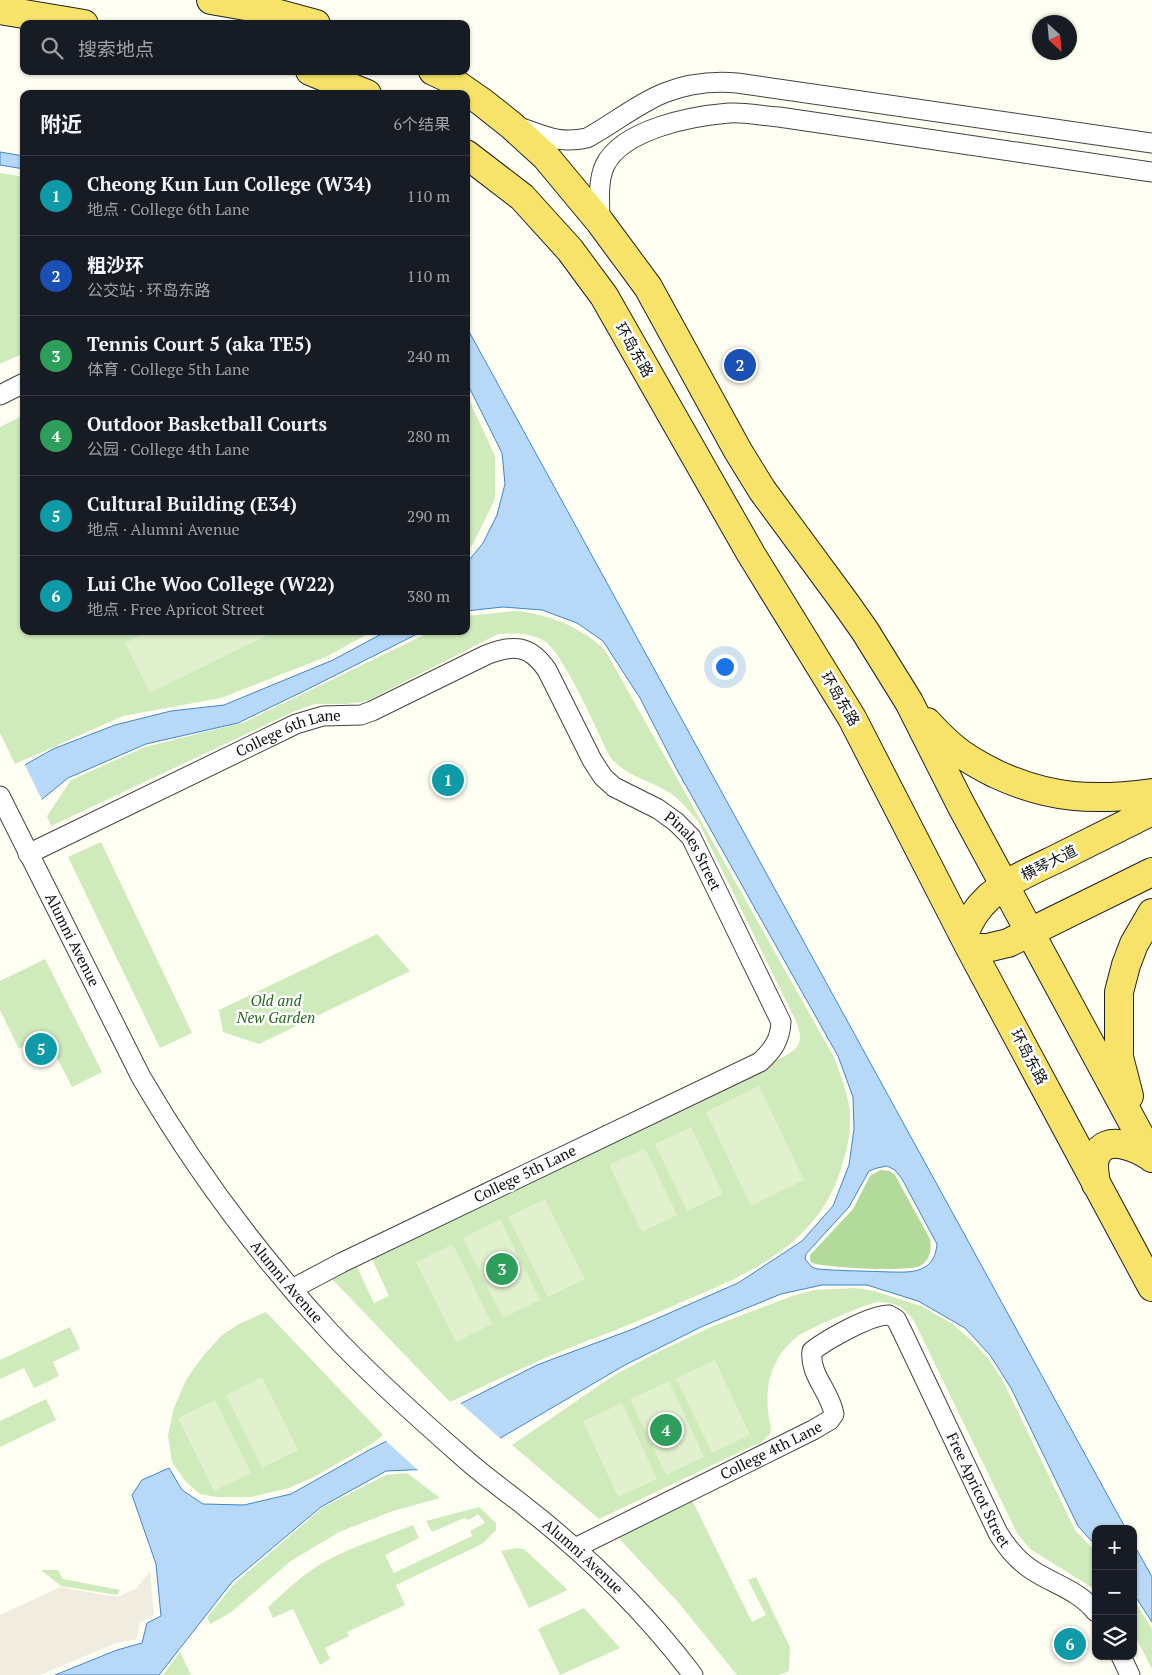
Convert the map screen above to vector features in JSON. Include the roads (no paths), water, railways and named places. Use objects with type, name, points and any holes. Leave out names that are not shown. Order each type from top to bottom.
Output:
[{"type":"main road","points":[[211,0],[257,8],[301,20]]},
{"type":"main road","points":[[0,10],[63,14]]},
{"type":"main road","points":[[320,75],[358,90]]},
{"type":"main road","points":[[440,75],[464,90]]},
{"type":"main road","points":[[470,94],[511,125],[546,157],[600,222],[648,287],[738,451],[762,490],[856,617],[909,702],[961,805],[1148,1150]]},
{"type":"main road","name":"环岛东路","points":[[470,157],[522,198],[570,250],[604,296],[751,554],[852,718],[967,941],[1152,1287]]},
{"type":"main road","points":[[909,702],[962,755],[986,769],[1015,782],[1046,792],[1079,797],[1118,798],[1152,793]]},
{"type":"main road","name":"横琴大道","points":[[967,941],[969,920],[990,896],[1042,865],[1152,811]]},
{"type":"main road","points":[[967,941],[987,948],[1008,943],[1152,872]]},
{"type":"main road","points":[[1148,1150],[1120,1057],[1119,992],[1131,951],[1152,913]]},
{"type":"main road","points":[[1096,1184],[1094,1165],[1096,1155],[1103,1148],[1112,1144],[1124,1144],[1148,1150]]},
{"type":"street","points":[[511,125],[560,141],[574,141],[587,138],[664,93],[683,87],[716,82],[737,83],[1151,142]]},
{"type":"street","points":[[600,222],[601,180],[606,165],[617,150],[636,137],[672,123],[730,113],[788,119],[1152,172]]},
{"type":"street","points":[[0,395],[20,385]]},
{"type":"street","name":"College 6th Lane","points":[[24,846],[296,724],[323,716],[361,715],[499,650],[512,647],[525,649],[533,654],[547,670]]},
{"type":"street","name":"Pinales Street","points":[[547,670],[592,760],[603,777],[614,788],[658,809],[676,822],[691,837],[781,1022],[776,1044],[771,1052],[760,1062]]},
{"type":"street","name":"Alumni Avenue","points":[[0,796],[140,1077],[158,1107],[237,1223],[330,1332],[369,1372],[465,1459],[529,1509],[613,1584],[639,1611],[693,1675]]},
{"type":"street","name":"College 5th Lane","points":[[292,1289],[449,1211],[760,1062]]},
{"type":"street","name":"College 4th Lane","points":[[574,1548],[830,1420],[834,1414],[832,1406],[812,1365],[812,1351],[826,1340],[882,1315],[889,1315],[896,1319],[902,1331]]},
{"type":"street","name":"Free Apricot Street","points":[[902,1331],[998,1533],[1008,1550],[1033,1571],[1082,1598],[1092,1608]]},
{"type":"street","points":[[1123,1660],[1130,1675]]},
{"type":"water","points":[[0,152],[20,155],[20,168],[0,165]]},
{"type":"water","points":[[470,333],[1124,1525],[1092,1525],[1092,1542],[1078,1526],[1011,1388],[990,1355],[965,1328],[918,1301],[867,1285],[822,1285],[781,1294],[703,1326],[625,1365],[492,1443],[434,1469],[386,1471],[321,1507],[232,1582],[159,1675],[55,1675],[117,1650],[142,1643],[147,1623],[161,1616],[156,1564],[132,1495],[142,1480],[169,1468],[182,1490],[203,1504],[244,1505],[291,1494],[371,1449],[537,1365],[633,1329],[738,1283],[802,1241],[833,1206],[849,1165],[854,1129],[853,1097],[838,1056],[676,768],[640,698],[603,641],[577,623],[542,610],[503,607],[470,611],[470,559],[483,543],[497,515],[505,484],[502,453],[470,389]],"holes":[[[887,1166],[895,1170],[902,1179],[937,1244],[936,1252],[931,1262],[921,1269],[906,1272],[817,1269],[812,1267],[805,1259],[806,1254],[849,1207],[869,1171]]]},
{"type":"water","points":[[380,635],[415,635],[238,723],[146,744],[68,778],[24,814],[0,779],[53,749],[115,725],[171,711],[224,705],[333,660]]},
{"type":"water","points":[[1137,1550],[1152,1577],[1152,1622],[1137,1599]]},
{"type":"place","name":"粗沙环","points":[[740,365]]},
{"type":"place","name":"Cheong Kun Lun College (W34)","points":[[448,780]]},
{"type":"place","name":"Cultural Building (E34)","points":[[41,1049]]},
{"type":"place","name":"Tennis Court 5 (aka TE5)","points":[[502,1269]]},
{"type":"place","name":"Outdoor Basketball Courts","points":[[666,1430]]},
{"type":"place","name":"Lui Che Woo College (W22)","points":[[1070,1644]]},
{"type":"park label","name":"Old and New Garden","points":[[276,1010]]}]
